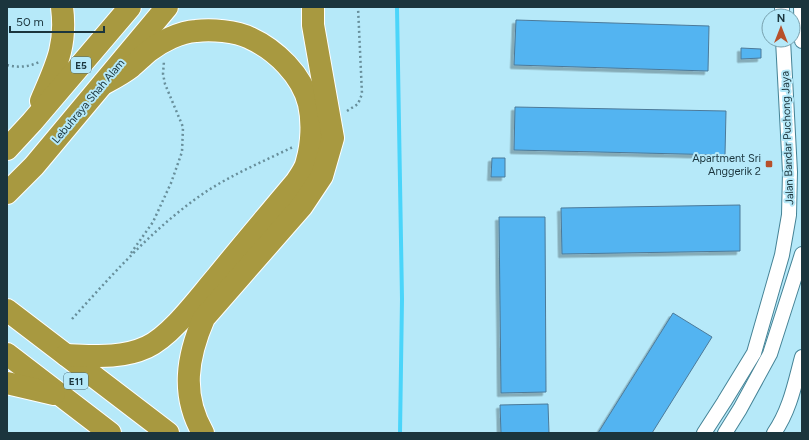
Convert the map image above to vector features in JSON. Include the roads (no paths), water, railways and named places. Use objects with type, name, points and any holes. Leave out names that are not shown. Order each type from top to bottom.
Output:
[{"type":"highway","points":[[32,122],[59,59],[63,41],[62,7]]},
{"type":"highway","name":"E5","points":[[7,149],[32,122],[130,7]]},
{"type":"highway","name":"Lebuhraya Shah Alam","points":[[7,193],[34,166],[167,7]]},
{"type":"highway","points":[[202,433],[194,414],[188,380],[190,360],[195,339],[204,318],[302,206],[322,176],[333,138],[313,25],[313,7]]},
{"type":"highway","points":[[66,355],[117,356],[133,352],[159,340],[186,314],[296,182],[307,162],[310,144],[310,110],[301,85],[290,67],[272,51],[249,37],[223,31],[196,31],[172,37],[150,50],[130,68],[102,84]]},
{"type":"highway","name":"E11","points":[[7,310],[168,433]]},
{"type":"highway","name":"E11","points":[[7,328],[145,433]]},
{"type":"highway","name":"E11","points":[[7,354],[110,433]]},
{"type":"highway","points":[[7,383],[60,395]]},
{"type":"street","points":[[801,7],[802,41]]},
{"type":"street","name":"Jalan Bandar Puchong Jaya","points":[[704,433],[754,352],[782,255],[789,215],[790,172],[783,48]]},
{"type":"street","points":[[725,433],[770,354],[802,258],[782,255]]},
{"type":"street","points":[[774,433],[783,421],[801,363]]},
{"type":"waterway","points":[[397,7],[402,299],[400,433]]},
{"type":"place","name":"Apartment Sri Anggerik 2","points":[[769,164]]}]
